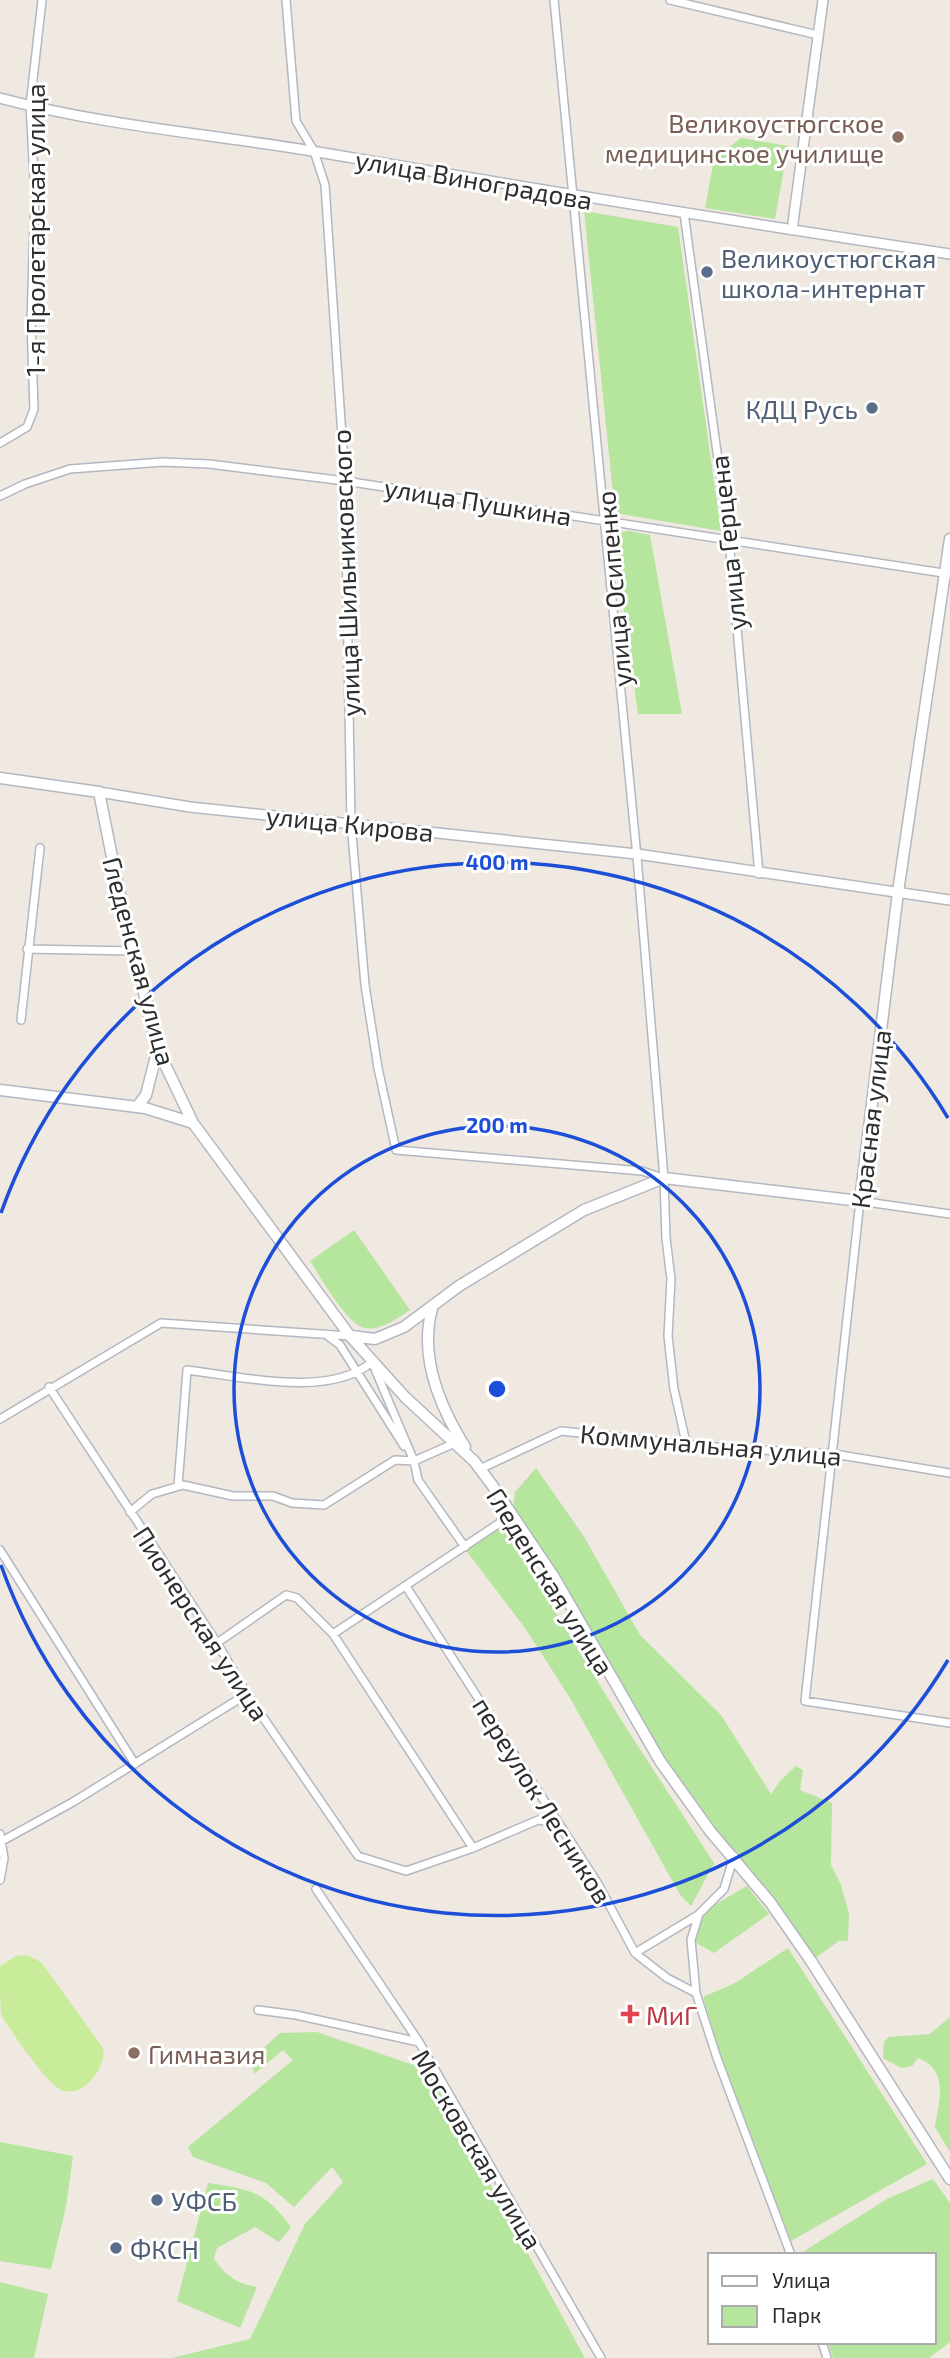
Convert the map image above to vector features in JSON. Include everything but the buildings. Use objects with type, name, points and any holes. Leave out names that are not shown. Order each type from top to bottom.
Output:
[{"type":"main road","name":"Красная улица","points":[[860,1201],[898,892],[948,573],[950,539]]},
{"type":"main road","name":"улица Кирова","points":[[0,778],[99,792]]},
{"type":"main road","name":"Гледенская улица","points":[[99,792],[133,951],[158,1050],[194,1123],[350,1336],[372,1362],[477,1465],[513,1514],[554,1577],[660,1761],[710,1831],[734,1856],[811,1961],[950,2179]]},
{"type":"main road","points":[[138,1107],[146,1095],[158,1050]]},
{"type":"main road","points":[[0,1090],[138,1107],[194,1123]]},
{"type":"main road","points":[[350,1336],[375,1339],[387,1335],[432,1309],[458,1286],[584,1210],[664,1178],[860,1201]]},
{"type":"main road","points":[[432,1309],[427,1337],[436,1386],[457,1435],[477,1465]]},
{"type":"street","name":"1-я Пролетарская улица","points":[[0,443],[27,427],[34,409],[31,321],[35,194],[30,106],[42,0]]},
{"type":"street","name":"улица Шильниковского","points":[[286,0],[296,121],[314,151],[325,186],[345,481],[351,823],[365,985],[378,1068],[396,1150],[500,1161],[642,1171],[664,1178]]},
{"type":"street","points":[[548,0],[554,0]]},
{"type":"street","name":"улица Осипенко","points":[[554,0],[637,854],[671,1279],[668,1336],[674,1389],[686,1443]]},
{"type":"street","points":[[792,230],[823,0]]},
{"type":"street","points":[[671,1],[818,35]]},
{"type":"street","name":"улица Виноградова","points":[[0,98],[30,106],[195,135],[314,151],[575,196],[950,254]]},
{"type":"street","name":"улица Герцена","points":[[684,213],[729,539],[759,874]]},
{"type":"street","name":"улица Пушкина","points":[[3,494],[70,469],[163,462],[209,464],[345,481],[948,573]]},
{"type":"street","name":"улица Кирова","points":[[99,792],[190,807],[637,854],[950,900]]},
{"type":"street","points":[[21,1020],[40,848]]},
{"type":"street","points":[[27,949],[133,951]]},
{"type":"street","points":[[860,1201],[950,1214]]},
{"type":"street","name":"Красная улица","points":[[860,1201],[805,1701],[950,1723]]},
{"type":"street","points":[[0,1419],[49,1387],[161,1323],[350,1336]]},
{"type":"street","points":[[324,1333],[340,1345],[414,1461]]},
{"type":"street","points":[[178,1486],[187,1370],[317,1384],[356,1372],[372,1362],[414,1461],[418,1480],[465,1547]]},
{"type":"street","name":"Пионерская улица","points":[[49,1387],[217,1643],[247,1694],[358,1856],[406,1871],[473,1848]]},
{"type":"street","name":"Коммунальная улица","points":[[477,1465],[561,1430],[834,1454],[950,1473]]},
{"type":"street","points":[[130,1512],[152,1493],[178,1486],[233,1496],[272,1496],[292,1503],[324,1505],[394,1460],[414,1461],[455,1443]]},
{"type":"street","points":[[333,1634],[407,1588],[513,1514]]},
{"type":"street","points":[[0,1550],[135,1764]]},
{"type":"street","name":"переулок Лесников","points":[[407,1588],[598,1884],[635,1953],[667,1978],[696,1993]]},
{"type":"street","points":[[217,1643],[286,1595],[297,1598],[333,1634],[473,1848],[538,1819],[558,1823]]},
{"type":"street","points":[[0,1881],[4,1858],[1,1838],[23,1832],[247,1694]]},
{"type":"street","points":[[635,1953],[699,1914],[724,1889],[734,1856]]},
{"type":"street","points":[[316,1889],[419,2042]]},
{"type":"street","points":[[699,1914],[691,1940],[696,1993],[717,2059],[790,2253]]},
{"type":"street","name":"Московская улица","points":[[258,2010],[296,2015],[419,2042],[600,2358]]},
{"type":"green space","points":[[741,138],[788,146],[775,219],[705,208],[714,159]]},
{"type":"green space","points":[[584,211],[678,227],[721,531],[615,513]]},
{"type":"green space","points":[[620,532],[650,535],[682,714],[638,714],[615,545],[615,537]]},
{"type":"green space","points":[[354,1230],[410,1310],[377,1328],[365,1328],[350,1318],[334,1299],[310,1261]]},
{"type":"green space","points":[[536,1468],[583,1535],[640,1635],[721,1715],[771,1794],[796,1766],[803,1770],[800,1790],[832,1803],[831,1865],[841,1885],[849,1913],[848,1941],[839,1941],[811,1961],[684,1794],[513,1514],[515,1492]]},
{"type":"green space","points":[[501,1523],[623,1723],[714,1863],[691,1906],[681,1896],[570,1698],[525,1628],[465,1549]]},
{"type":"green space","points":[[747,1886],[769,1914],[714,1953],[691,1940],[699,1914]]},
{"type":"green space","points":[[788,1948],[927,2164],[791,2241],[722,2059],[703,1997],[735,1983]]},
{"type":"green space","points":[[27,1955],[41,1962],[103,2048],[97,2072],[92,2080],[77,2090],[61,2090],[47,2078],[1,2014],[0,1966],[16,1956]]},
{"type":"green space","points":[[950,2017],[950,2152],[935,2127],[940,2087],[935,2070],[918,2058],[912,2066],[901,2068],[883,2058],[884,2042],[888,2037],[930,2034]]},
{"type":"green space","points":[[317,2032],[428,2070],[585,2358],[172,2358],[250,2339],[305,2224],[343,2182],[332,2167],[294,2207],[266,2183],[193,2157],[188,2147],[293,2060],[283,2050],[254,2074],[252,2059],[280,2033]]},
{"type":"green space","points":[[0,2142],[73,2156],[66,2207],[51,2269],[0,2261]]},
{"type":"green space","points":[[933,2179],[950,2203],[950,2342],[929,2358],[833,2358],[829,2344],[936,2344],[936,2253],[801,2253],[887,2199]]},
{"type":"green space","points":[[208,2183],[235,2187],[255,2194],[273,2206],[291,2227],[279,2242],[255,2227],[217,2248],[214,2259],[223,2270],[238,2281],[257,2287],[240,2328],[177,2301]]},
{"type":"green space","points":[[0,2282],[48,2294],[34,2358],[0,2358]]},
{"type":"place","name":"Великоустюгское медицинское училище","points":[[898,137]]},
{"type":"place","name":"Великоустюгская школа-интернат","points":[[707,272]]},
{"type":"place","name":"КДЦ Русь","points":[[872,408]]},
{"type":"place","name":"МиГ","points":[[630,2014]]},
{"type":"place","name":"Гимназия","points":[[134,2053]]},
{"type":"place","name":"УФСБ","points":[[157,2200]]},
{"type":"place","name":"ФКСН","points":[[116,2248]]}]
